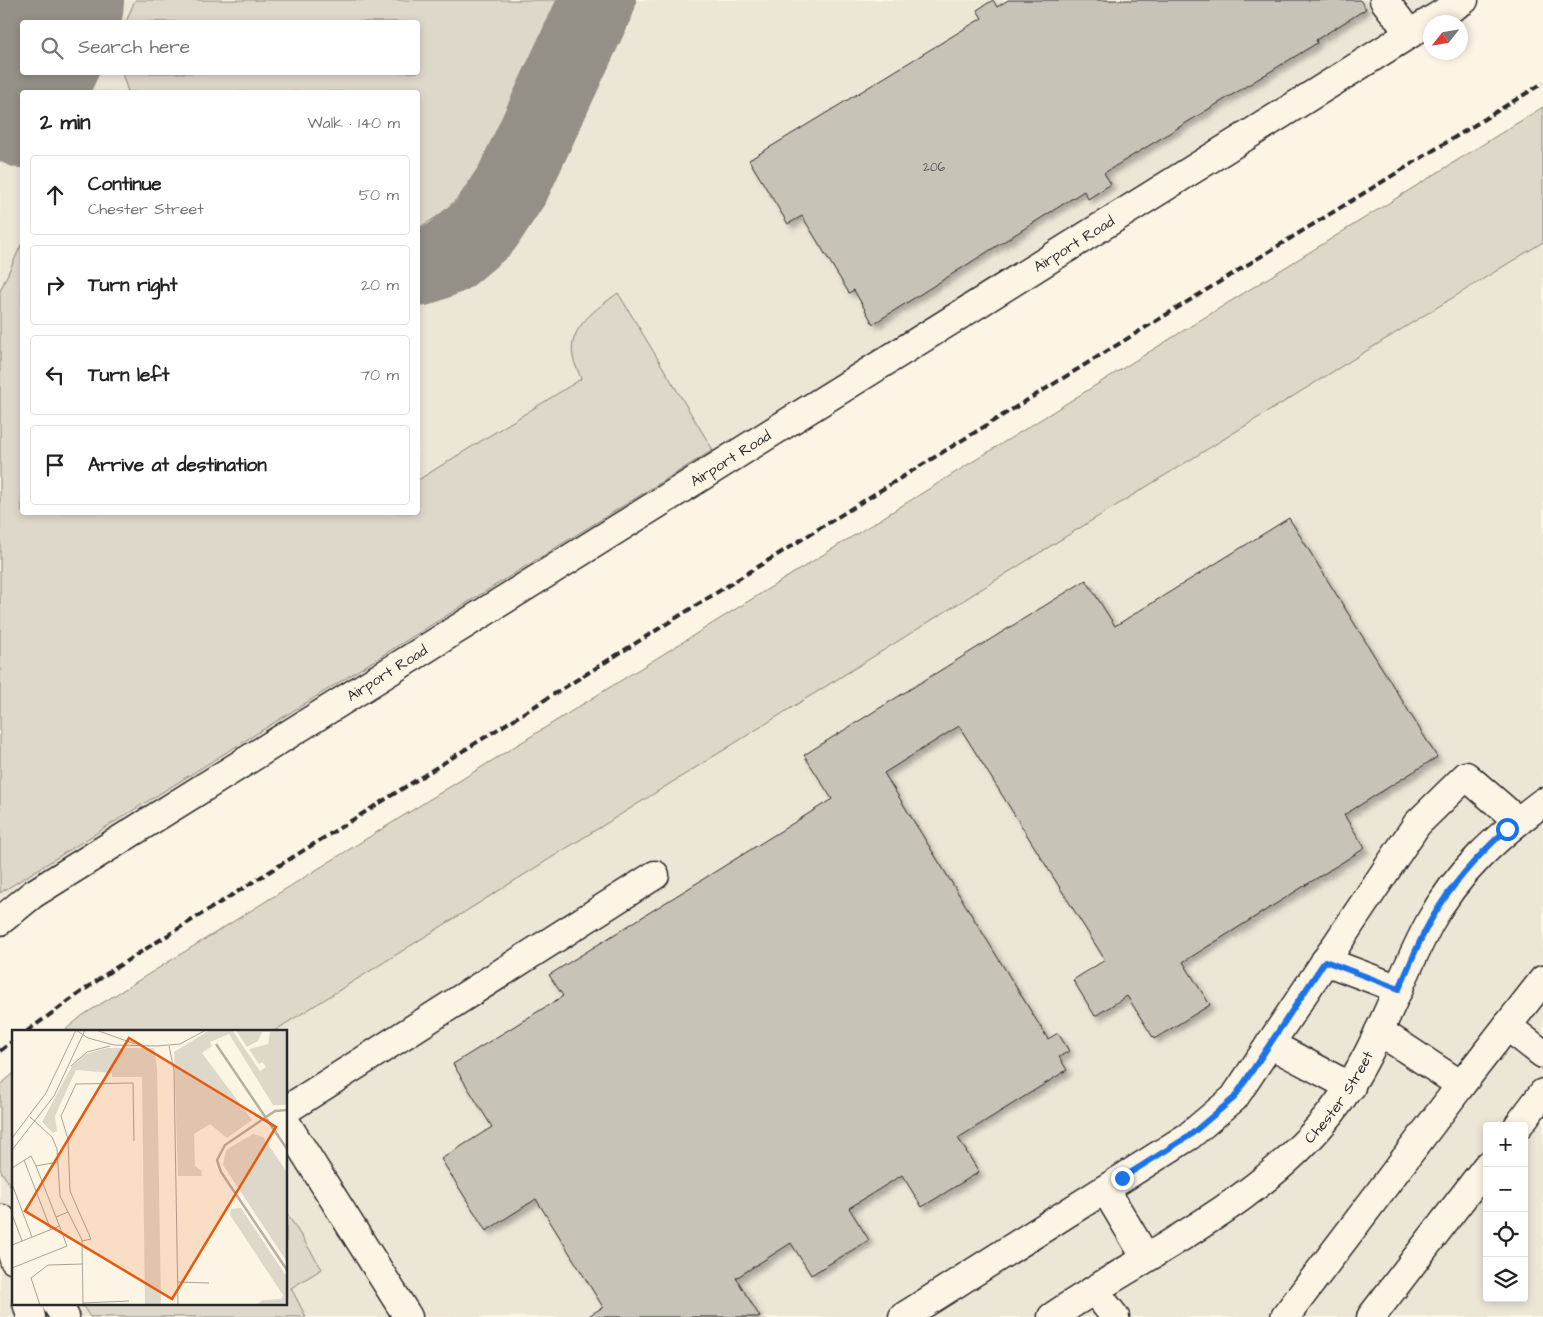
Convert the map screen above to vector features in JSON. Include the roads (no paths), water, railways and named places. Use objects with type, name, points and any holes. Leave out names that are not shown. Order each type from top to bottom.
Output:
[{"type":"street","points":[[1384,0],[1410,34]]},
{"type":"street","name":"Airport Road","points":[[0,920],[33,894],[1464,0]]},
{"type":"street","points":[[903,1317],[1189,1136],[1234,1098],[1417,824],[1466,776],[1518,821]]},
{"type":"street","name":"Chester Street","points":[[1052,1317],[1238,1200],[1272,1175],[1304,1144],[1351,1087],[1430,922],[1449,892],[1477,856],[1543,802]]},
{"type":"street","points":[[288,1109],[655,875]]},
{"type":"street","points":[[1325,961],[1399,989]]},
{"type":"street","points":[[1285,1317],[1543,980]]},
{"type":"street","points":[[1507,1026],[1543,1054]]},
{"type":"street","points":[[1379,1031],[1461,1085]]},
{"type":"street","points":[[1270,1044],[1351,1087]]},
{"type":"street","points":[[1521,1122],[1543,1093]]},
{"type":"street","points":[[288,1126],[408,1317]]},
{"type":"street","points":[[1371,1317],[1486,1167]]},
{"type":"street","points":[[1105,1189],[1146,1258]]},
{"type":"street","points":[[5,1224],[12,1252]]},
{"type":"street","points":[[1094,1290],[1115,1317]]},
{"type":"street","points":[[26,1304],[30,1317]]},
{"type":"street","points":[[57,1304],[65,1317]]},
{"type":"railway","points":[[28,1030],[112,970],[873,495],[1543,83]]},
{"type":"railway","points":[[0,1051],[12,1042]]}]
